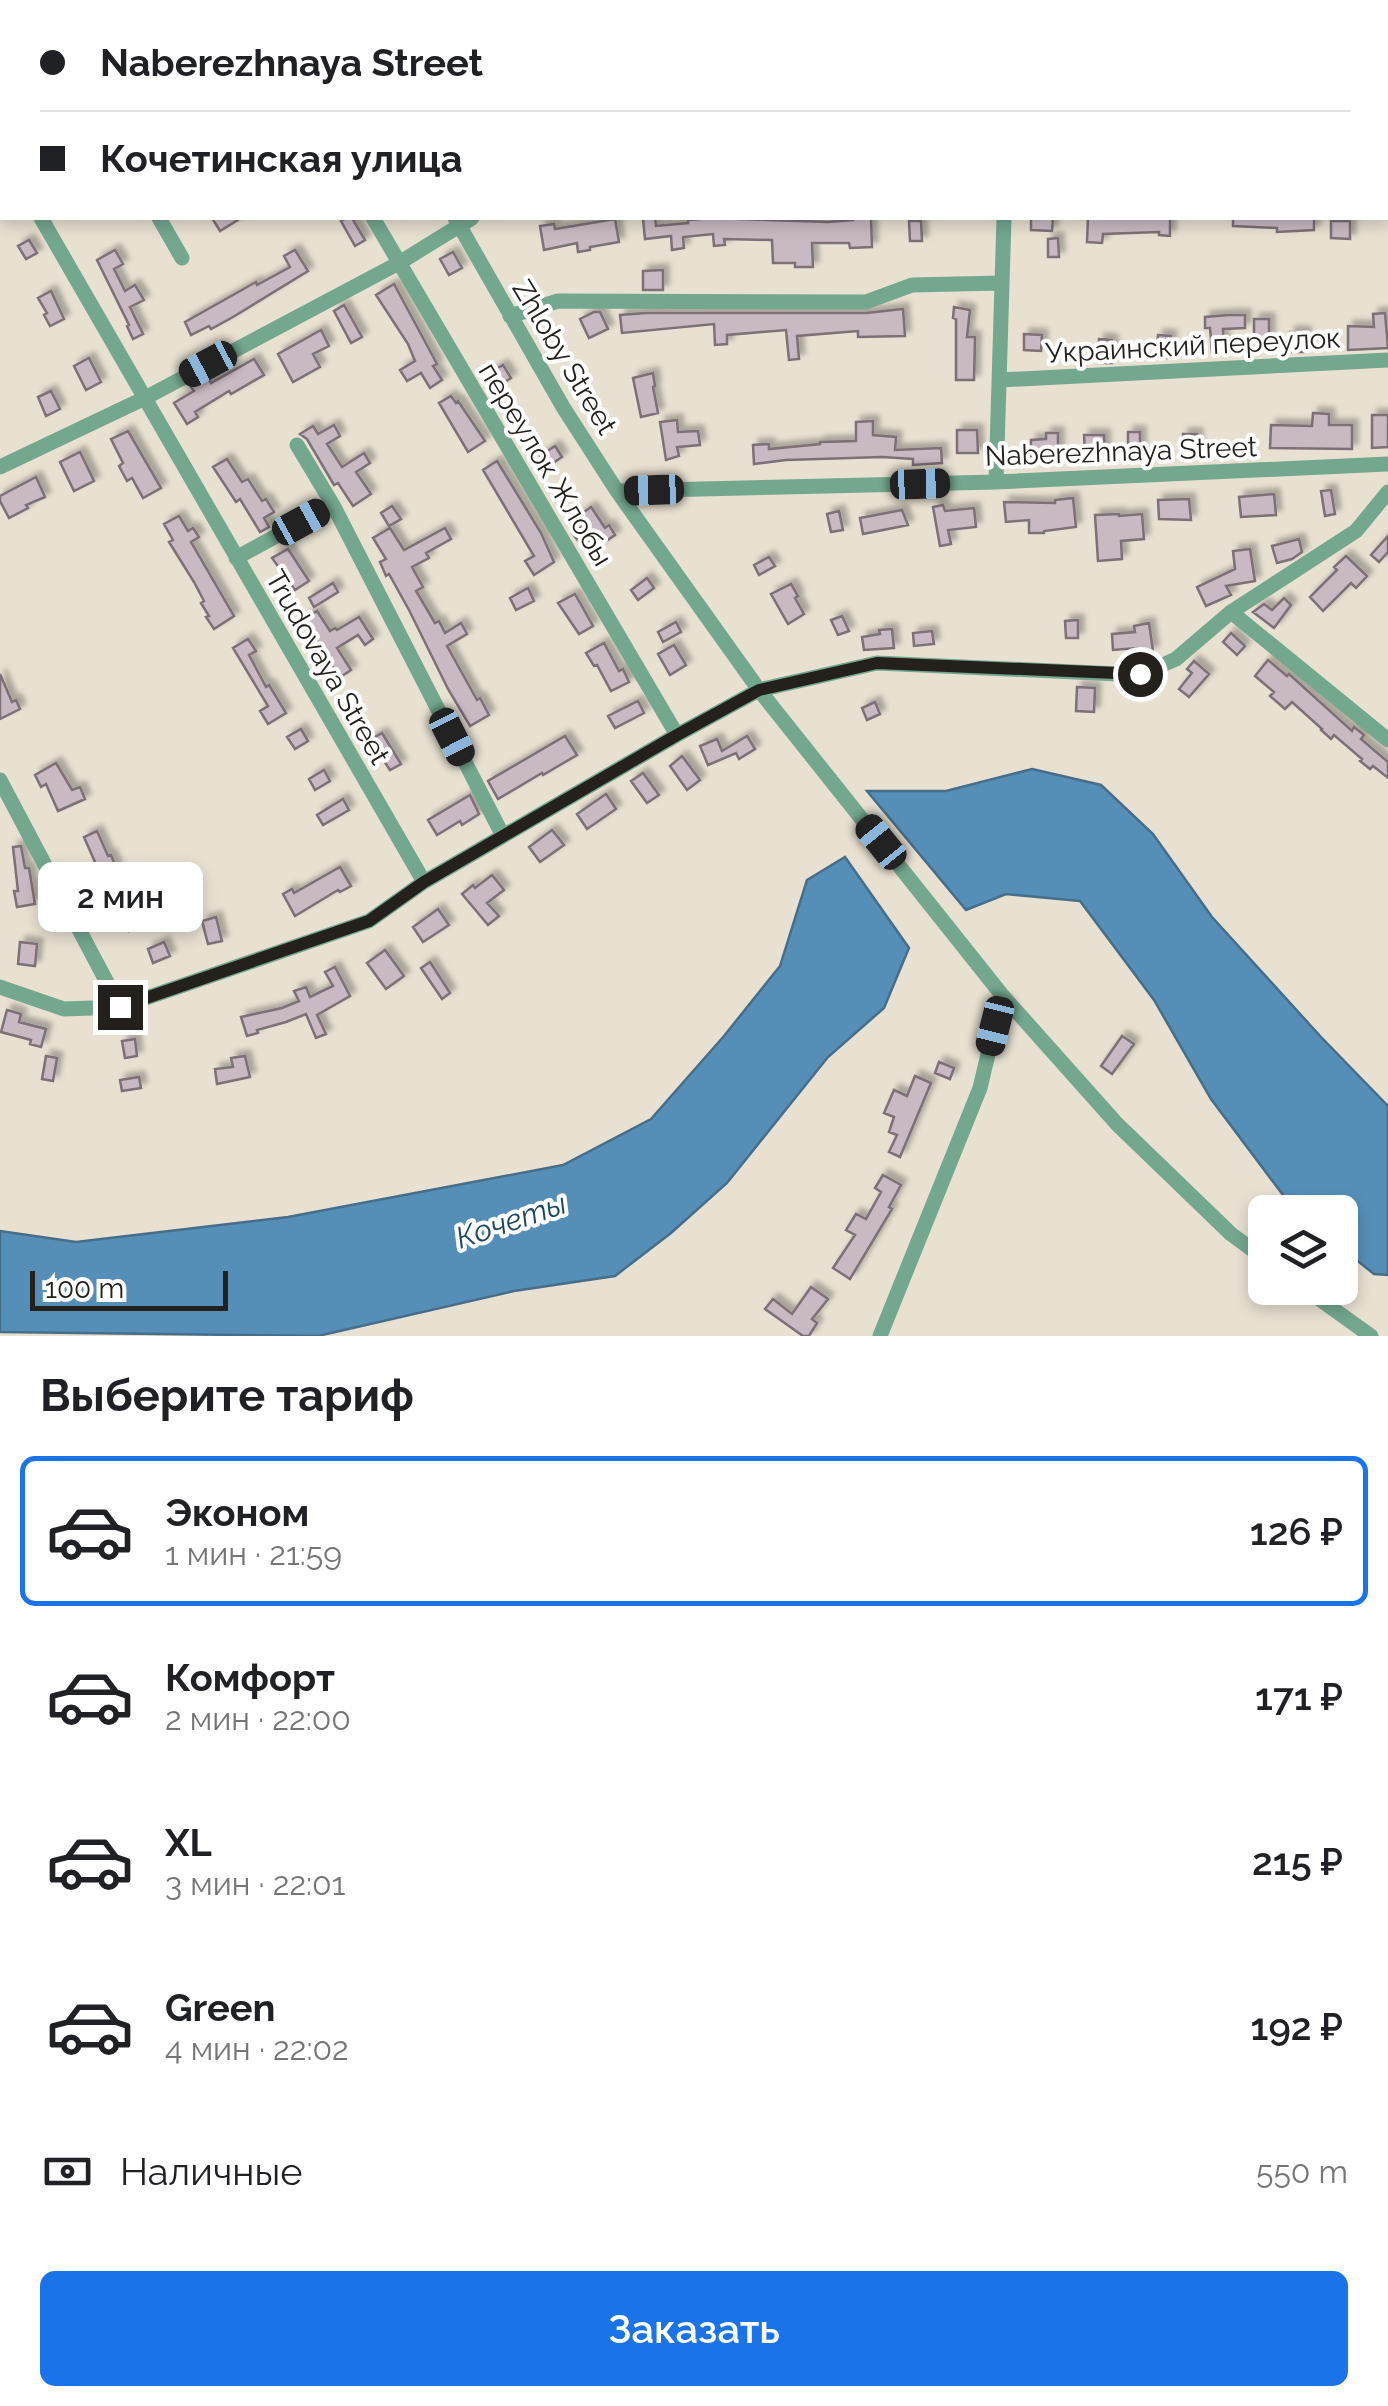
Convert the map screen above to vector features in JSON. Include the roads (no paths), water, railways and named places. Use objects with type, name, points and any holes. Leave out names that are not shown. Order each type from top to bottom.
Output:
[{"type":"street","name":"Trudovaya Street","points":[[42,220],[424,882]]},
{"type":"street","points":[[160,220],[182,258]]},
{"type":"street","name":"переулок Жлобы","points":[[374,220],[677,735]]},
{"type":"street","points":[[0,467],[145,398],[399,263],[462,220]]},
{"type":"street","name":"Zhloby Street","points":[[462,220],[510,316],[616,491],[759,690],[1002,995],[1117,1124],[1248,1246]]},
{"type":"street","points":[[996,482],[1004,220]]},
{"type":"street","points":[[510,316],[558,302],[866,302],[912,285],[1001,283]]},
{"type":"street","name":"Украинский переулок","points":[[1000,380],[1388,360]]},
{"type":"street","points":[[296,445],[333,504],[503,836]]},
{"type":"street","name":"Naberezhnaya Street","points":[[616,491],[996,482],[1388,464]]},
{"type":"street","points":[[0,988],[64,1008],[120,1007],[369,921],[424,882],[759,690],[877,663],[1140,674],[1176,659],[1231,612],[1356,531],[1388,492]]},
{"type":"street","points":[[236,558],[333,504]]},
{"type":"street","points":[[1231,612],[1388,740]]},
{"type":"street","points":[[0,780],[120,1007]]},
{"type":"street","points":[[880,1336],[980,1088],[1002,995]]},
{"type":"street","points":[[1328,1305],[1371,1336]]},
{"type":"water","points":[[1032,769],[1101,785],[1153,834],[1212,917],[1388,1106],[1388,1275],[1374,1274],[1358,1261],[1358,1195],[1283,1195],[1211,1099],[1154,1000],[1080,901],[1006,894],[966,910],[867,791],[946,791]]},
{"type":"water","name":"Кочеты","points":[[845,857],[909,948],[884,1008],[828,1057],[727,1183],[615,1276],[514,1291],[318,1336],[0,1332],[0,1231],[76,1242],[288,1217],[563,1165],[651,1119],[780,966],[807,880]]}]
